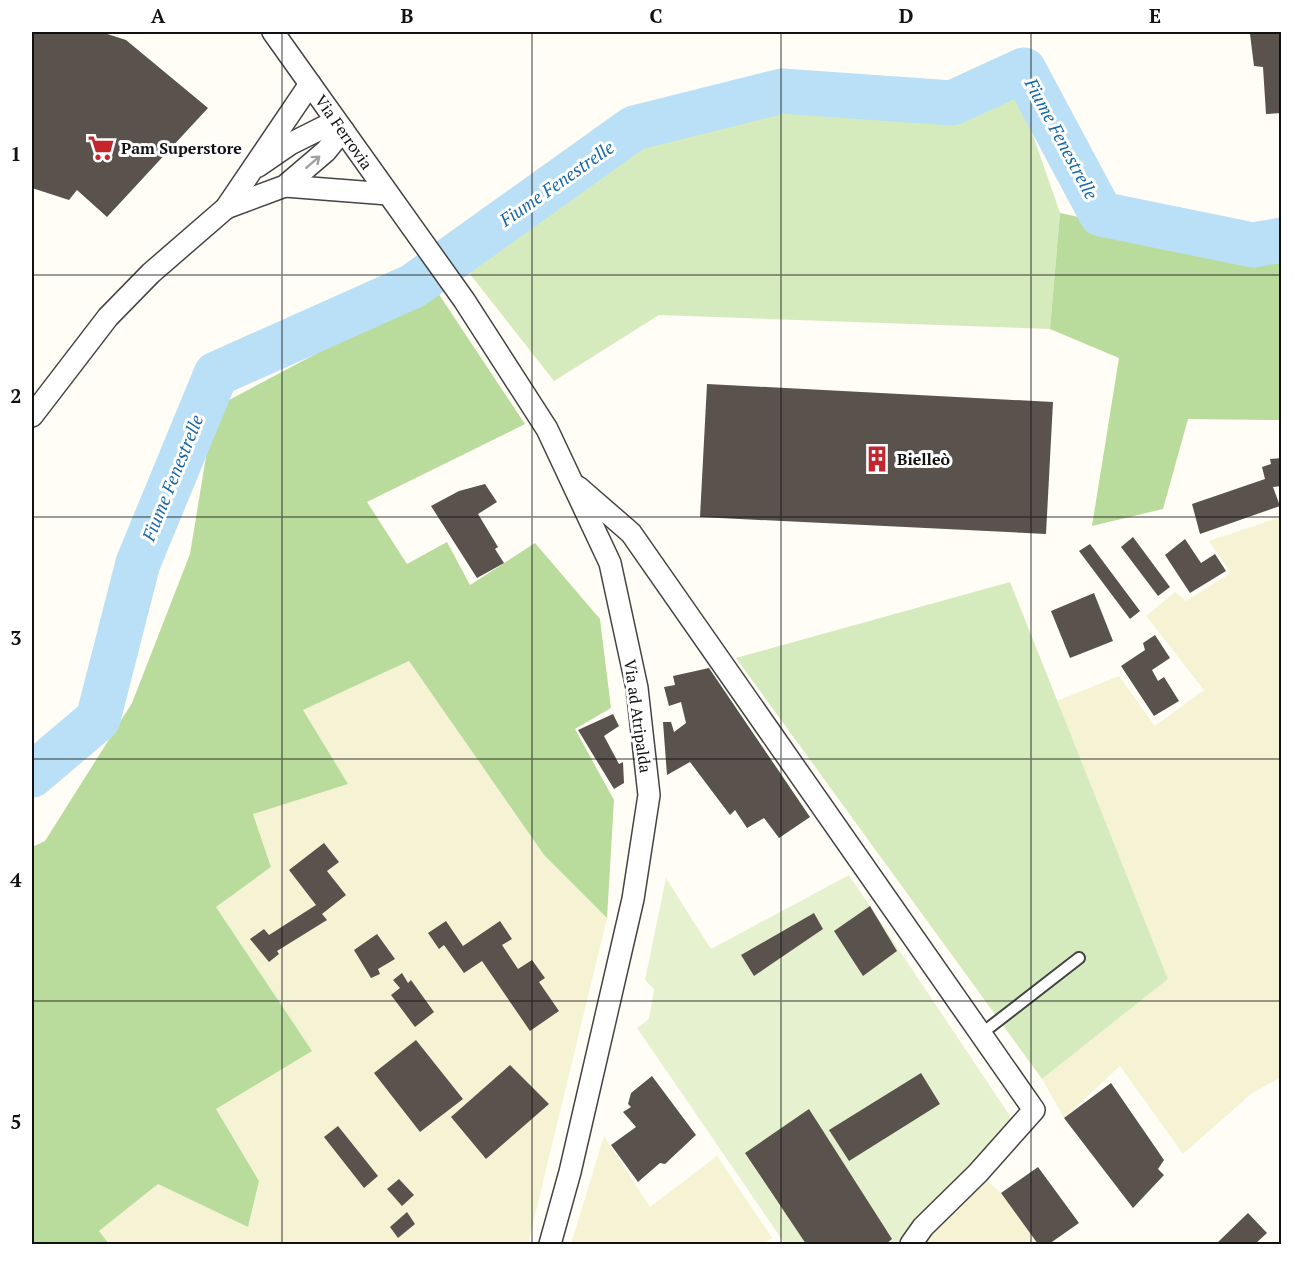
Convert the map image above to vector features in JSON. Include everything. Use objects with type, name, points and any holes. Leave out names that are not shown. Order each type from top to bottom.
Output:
[{"type":"street","name":"Via Ferrovia","points":[[273,32],[416,232]]},
{"type":"street","points":[[32,416],[108,317],[150,273],[226,208],[247,173],[310,84]]},
{"type":"street","points":[[247,173],[290,144],[340,126]]},
{"type":"street","points":[[226,208],[285,186],[326,151],[340,126]]},
{"type":"street","points":[[285,186],[388,194]]},
{"type":"street","name":"Via ad Atripalda","points":[[416,232],[464,300],[547,429],[610,563],[637,688],[648,795],[633,899],[570,1172],[550,1245]]},
{"type":"street","points":[[571,480],[631,533],[1034,1110],[978,1173],[923,1227],[911,1245]]},
{"type":"lane","points":[[981,1034],[1079,958]]},
{"type":"shaded area","points":[[1281,517],[1281,1077],[1251,1094],[1183,1154],[1120,1066],[1064,1118],[1042,1079],[1168,979],[1057,701],[1119,676],[1155,726],[1204,690],[1146,616],[1175,592],[1186,601],[1231,573],[1209,541]]},
{"type":"shaded area","points":[[409,661],[544,855],[607,918],[528,1244],[109,1244],[99,1231],[158,1184],[248,1226],[259,1181],[216,1109],[311,1050],[216,907],[271,867],[253,814],[303,710]]},
{"type":"shaded area","points":[[604,1136],[650,1207],[717,1156],[772,1238],[763,1244],[571,1244]]},
{"type":"shaded area","points":[[978,1173],[1001,1193],[1038,1244],[911,1244]]},
{"type":"green space","points":[[1016,86],[1060,213],[1050,329],[659,315],[554,381],[462,264],[637,141],[775,100],[950,113]]},
{"type":"green space","points":[[1060,213],[1240,252],[1281,256],[1281,420],[1188,419],[1163,509],[1092,526],[1119,358],[1050,329]]},
{"type":"green space","points":[[436,290],[525,424],[367,502],[407,564],[447,542],[470,585],[535,543],[600,619],[611,708],[575,729],[614,800],[607,918],[544,855],[409,661],[303,710],[348,784],[253,814],[271,867],[216,907],[312,1051],[216,1109],[259,1181],[248,1227],[158,1184],[99,1231],[109,1244],[32,1244],[32,847],[45,841],[132,703],[190,554],[214,408]]},
{"type":"green space","points":[[1010,582],[1168,979],[1042,1079],[736,658]]},
{"type":"green space","points":[[849,875],[1012,1119],[923,1216],[902,1244],[785,1244],[637,1028],[649,1019],[654,989],[645,980],[666,878],[711,949]]},
{"type":"building","name":"Pam Superstore","points":[[32,32],[101,32],[126,40],[208,108],[107,217],[77,190],[69,200],[32,188]]},
{"type":"building","points":[[1282,32],[1282,113],[1266,114],[1263,67],[1254,66],[1250,34]]},
{"type":"building","name":"Bielleò","points":[[707,384],[1053,402],[1046,534],[700,517]]},
{"type":"building","points":[[1282,458],[1282,486],[1273,487],[1280,506],[1200,534],[1192,504],[1265,479],[1262,467],[1271,464],[1270,459]]},
{"type":"building","points":[[485,484],[497,502],[478,514],[498,547],[495,549],[504,563],[477,578],[431,506],[459,491]]},
{"type":"building","points":[[1133,537],[1170,587],[1158,596],[1121,547]]},
{"type":"building","points":[[1185,539],[1201,563],[1215,554],[1226,571],[1190,593],[1165,555]]},
{"type":"building","points":[[1090,544],[1140,611],[1130,619],[1079,551]]},
{"type":"building","points":[[1094,593],[1113,641],[1070,658],[1051,611]]},
{"type":"building","points":[[1155,635],[1170,658],[1152,670],[1158,681],[1164,677],[1179,701],[1154,716],[1121,666],[1145,650],[1143,643]]},
{"type":"building","points":[[709,668],[810,817],[779,838],[764,818],[747,828],[735,810],[730,815],[690,762],[667,775],[663,722],[671,722],[674,732],[686,723],[681,702],[669,706],[664,687],[675,685],[673,676]]},
{"type":"building","points":[[613,714],[619,726],[604,736],[619,764],[623,762],[624,783],[614,789],[578,730]]},
{"type":"building","points":[[324,843],[339,862],[327,871],[346,895],[322,914],[327,920],[277,951],[279,954],[269,962],[250,939],[264,929],[269,935],[316,905],[289,870]]},
{"type":"building","points":[[870,906],[897,951],[863,976],[834,931]]},
{"type":"building","points":[[814,913],[823,929],[754,976],[741,955]]},
{"type":"building","points":[[446,921],[463,946],[500,921],[512,939],[502,945],[518,969],[532,960],[545,978],[539,982],[559,1011],[530,1031],[482,961],[464,973],[444,945],[439,949],[428,933]]},
{"type":"building","points":[[377,934],[395,959],[378,969],[380,974],[371,978],[354,950]]},
{"type":"building","points":[[402,973],[408,983],[411,980],[434,1012],[415,1027],[391,995],[400,988],[393,980]]},
{"type":"building","points":[[416,1040],[463,1099],[420,1132],[374,1073]]},
{"type":"building","points":[[510,1065],[549,1104],[486,1159],[451,1117]]},
{"type":"building","points":[[921,1073],[940,1104],[849,1161],[829,1130]]},
{"type":"building","points":[[652,1076],[696,1135],[665,1164],[660,1163],[638,1182],[611,1145],[636,1127],[623,1112],[631,1107],[628,1104],[631,1093]]},
{"type":"building","points":[[1111,1083],[1164,1160],[1158,1169],[1164,1175],[1133,1208],[1064,1118]]},
{"type":"building","points":[[809,1109],[892,1239],[886,1244],[806,1244],[745,1153]]},
{"type":"building","points":[[338,1126],[378,1176],[364,1188],[324,1137]]},
{"type":"building","points":[[1038,1167],[1079,1223],[1049,1244],[1038,1244],[1001,1193]]},
{"type":"building","points":[[399,1179],[414,1195],[402,1206],[387,1189]]},
{"type":"building","points":[[407,1212],[415,1224],[398,1238],[390,1227]]},
{"type":"building","points":[[1248,1213],[1267,1233],[1255,1244],[1216,1244]]},
{"type":"waterway","name":"Fiume Fenestrelle","points":[[32,775],[98,719],[138,563],[216,374],[413,286],[634,128],[782,91],[952,103],[1024,70],[1101,214],[1253,245],[1282,240]]},
{"type":"place","name":"Pam Superstore","points":[[101,148]]},
{"type":"place","name":"Bielleò","points":[[877,459]]}]
